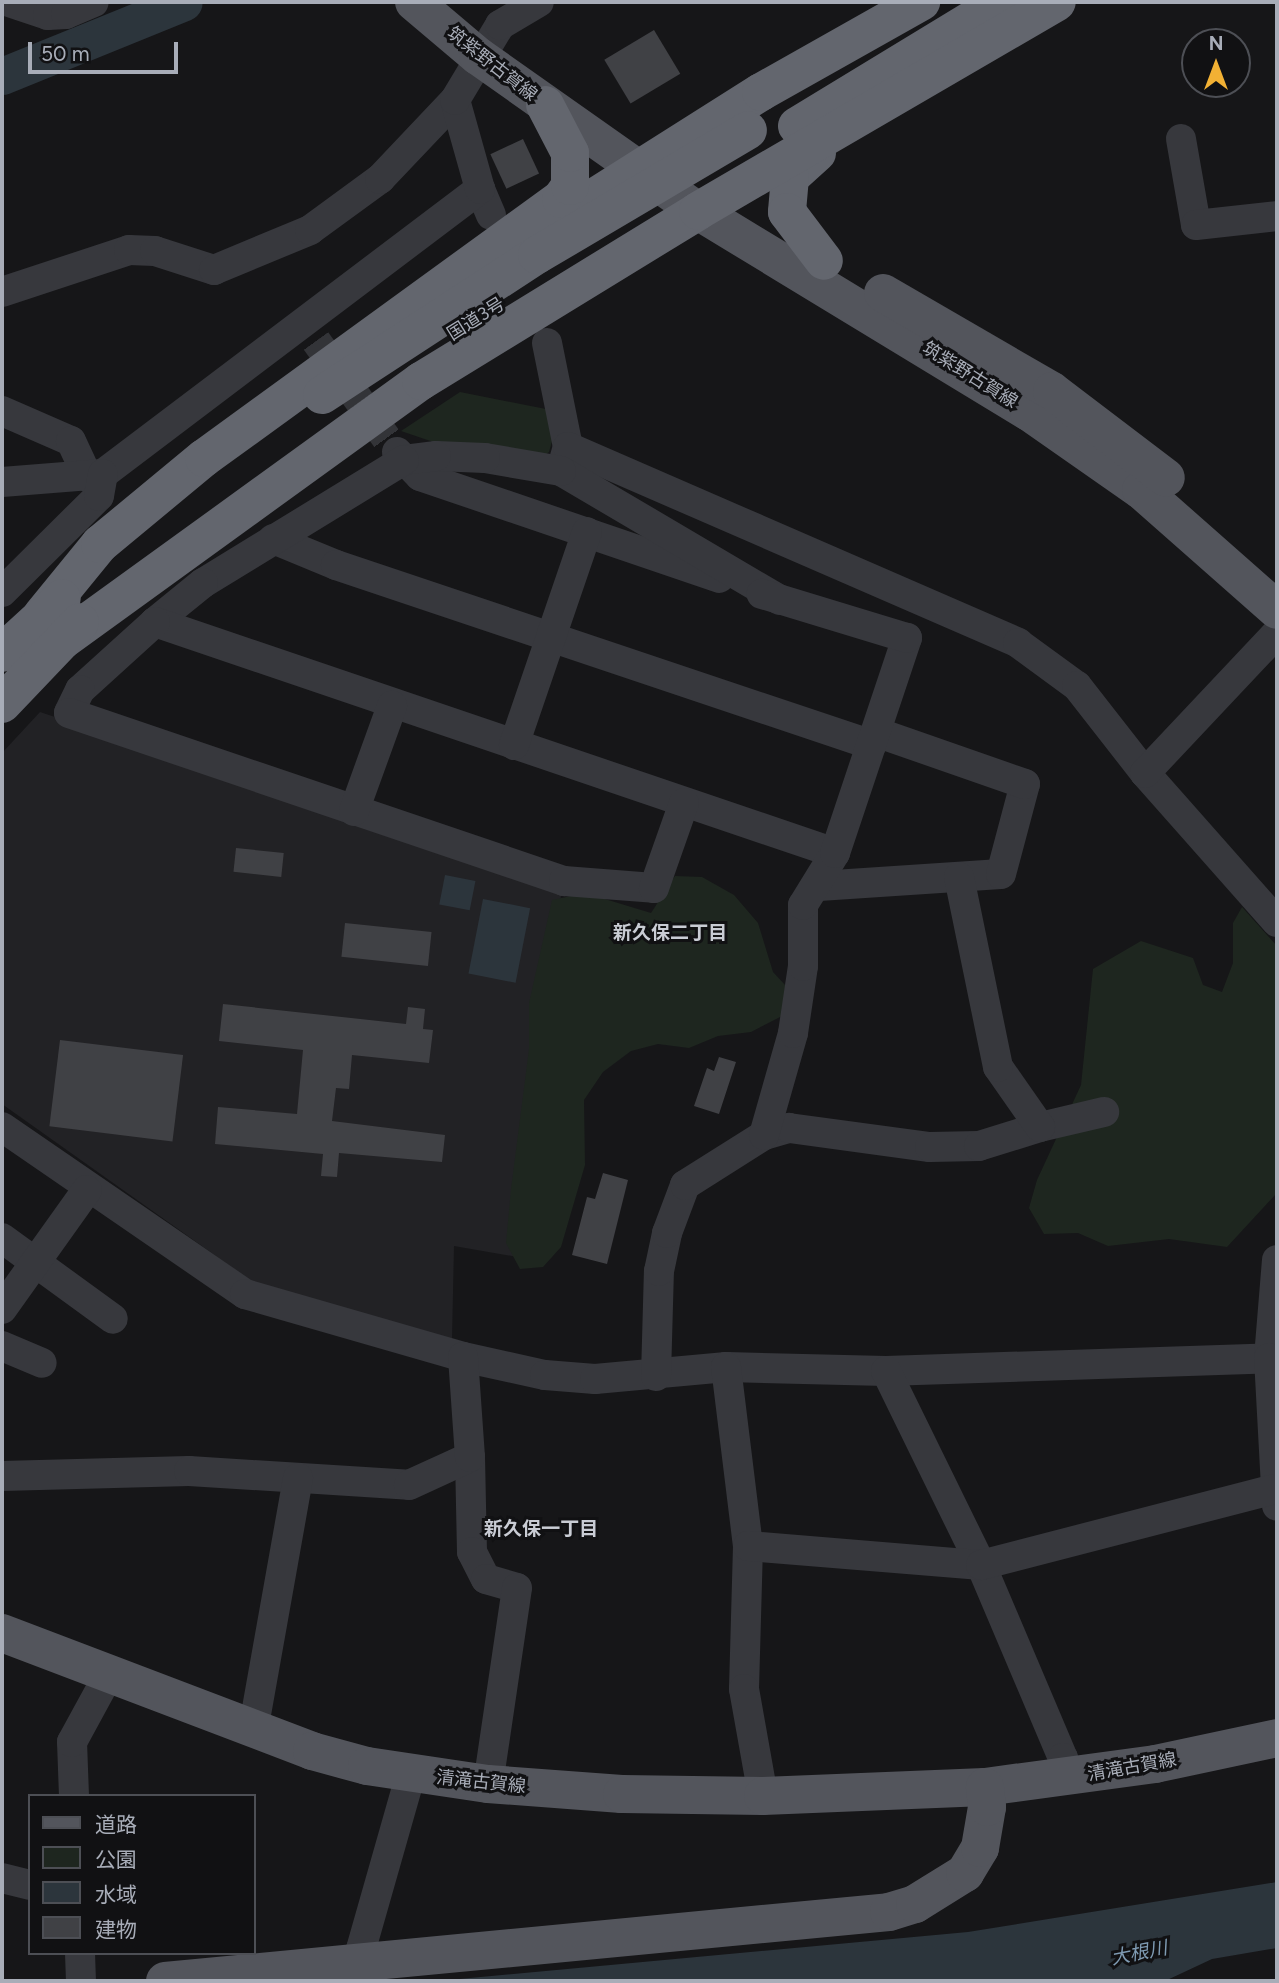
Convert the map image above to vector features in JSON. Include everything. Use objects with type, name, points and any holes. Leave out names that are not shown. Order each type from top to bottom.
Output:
[{"type":"highway","points":[[357,345],[761,92],[921,2]]},
{"type":"highway","name":"国道3号","points":[[754,139],[959,2]]},
{"type":"highway","name":"国道3号","points":[[2,704],[52,627],[217,473],[327,405],[537,255],[1001,2]]},
{"type":"highway","points":[[52,627],[421,381],[708,205],[894,100],[1056,2]]},
{"type":"highway","points":[[824,261],[787,212],[790,177],[800,164],[894,100]]},
{"type":"highway","points":[[52,627],[100,544],[204,458],[561,199],[570,186],[570,153],[545,105]]},
{"type":"highway","name":"国道3号","points":[[2,653],[52,627]]},
{"type":"main road","name":"筑紫野古賀線","points":[[414,2],[478,56],[545,105],[642,169],[708,205],[824,261],[1052,391],[1154,468],[1277,577]]},
{"type":"main road","name":"筑紫野古賀線","points":[[708,205],[1029,412],[1141,490],[1277,610]]},
{"type":"main road","name":"清滝古賀線","points":[[2,1633],[253,1731],[367,1766],[488,1784],[622,1794],[763,1796],[985,1787],[1065,1778],[1277,1738]]},
{"type":"main road","points":[[165,1981],[889,1912],[915,1904],[965,1873],[980,1848],[987,1807],[985,1787]]},
{"type":"street","points":[[9,2],[48,15],[66,14],[94,2]]},
{"type":"street","points":[[2,292],[129,250],[155,251],[214,270],[298,235],[380,179],[454,100],[478,56],[500,25],[539,2]]},
{"type":"street","points":[[2,482],[95,475],[309,331],[485,202],[454,100]]},
{"type":"street","points":[[1181,139],[1196,225],[1277,216]]},
{"type":"street","points":[[547,344],[565,459],[780,600]]},
{"type":"street","points":[[2,411],[71,441],[95,475],[99,496],[2,593]]},
{"type":"street","points":[[398,453],[420,476],[780,600],[907,638],[835,853],[819,886],[803,905],[803,966],[793,1033],[764,1135]]},
{"type":"street","points":[[684,803],[654,887],[564,881],[69,713],[80,690],[203,583],[273,540],[398,453],[565,459],[1018,643],[1077,686],[1145,773],[1277,922]]},
{"type":"street","points":[[514,745],[587,533]]},
{"type":"street","points":[[273,540],[550,637],[1025,784],[1001,874],[819,886]]},
{"type":"street","points":[[155,622],[392,706],[835,853]]},
{"type":"street","points":[[1145,773],[1277,633]]},
{"type":"street","points":[[354,811],[392,706]]},
{"type":"street","points":[[959,877],[998,1066],[1040,1127]]},
{"type":"street","points":[[656,1376],[659,1271],[685,1185],[764,1135],[789,1128],[930,1147],[979,1146],[1040,1127],[1104,1112]]},
{"type":"street","points":[[2,1127],[87,1190],[245,1294],[463,1357],[545,1375],[596,1379],[656,1376],[726,1367],[886,1371],[1273,1358]]},
{"type":"street","points":[[2,1309],[87,1190]]},
{"type":"street","points":[[2,1238],[113,1319]]},
{"type":"street","points":[[748,1546],[981,1565],[1276,1497],[1273,1358],[1276,1271]]},
{"type":"street","points":[[2,1346],[42,1363]]},
{"type":"street","points":[[463,1357],[470,1457],[472,1552],[486,1579],[517,1588],[488,1784]]},
{"type":"street","points":[[726,1367],[748,1546],[744,1689],[763,1796]]},
{"type":"street","points":[[886,1371],[981,1565],[1063,1758],[1065,1778]]},
{"type":"street","points":[[2,1476],[189,1471],[410,1485],[470,1457]]},
{"type":"street","points":[[253,1731],[298,1478]]},
{"type":"street","points":[[74,1794],[72,1742],[109,1674]]},
{"type":"street","points":[[361,1962],[360,1949],[411,1774]]},
{"type":"street","points":[[2,1878],[28,1884]]},
{"type":"street","points":[[80,1955],[81,1981]]},
{"type":"shaded area","points":[[40,712],[562,887],[518,1257],[454,1246],[452,1340],[261,1288],[2,1104],[2,753]]},
{"type":"green space","points":[[460,392],[551,410],[556,427],[549,452],[544,456],[451,448],[401,431]]},
{"type":"green space","points":[[675,876],[702,877],[734,895],[758,923],[773,972],[786,986],[782,1016],[751,1032],[718,1036],[689,1048],[658,1044],[631,1051],[603,1072],[584,1100],[585,1165],[561,1247],[543,1267],[520,1269],[506,1243],[529,1049],[529,1003],[552,900],[585,893],[651,913]]},
{"type":"green space","points":[[1242,907],[1277,946],[1276,1194],[1227,1247],[1169,1239],[1108,1246],[1078,1233],[1044,1234],[1029,1208],[1037,1180],[1081,1085],[1093,969],[1141,941],[1193,958],[1203,985],[1222,992],[1233,963],[1233,923]]},
{"type":"water","points":[[445,875],[475,881],[470,910],[439,904]]},
{"type":"water","points":[[483,899],[530,908],[516,983],[468,974]]},
{"type":"water","name":"大根川","points":[[1277,1882],[1277,1948],[1212,1959],[1165,1981],[438,1981],[968,1932]]},
{"type":"building","points":[[654,30],[680,74],[631,104],[604,60]]},
{"type":"building","points":[[523,139],[539,173],[506,189],[490,154]]},
{"type":"building","points":[[236,848],[284,853],[281,877],[233,872]]},
{"type":"building","points":[[345,923],[432,932],[428,966],[341,957]]},
{"type":"building","points":[[223,1004],[406,1024],[408,1007],[425,1009],[423,1029],[433,1030],[429,1063],[352,1055],[349,1089],[336,1088],[332,1121],[445,1135],[442,1162],[339,1153],[337,1177],[321,1176],[323,1154],[215,1144],[218,1107],[297,1114],[303,1050],[219,1041]]},
{"type":"building","points":[[60,1040],[183,1055],[172,1141],[49,1126]]},
{"type":"building","points":[[719,1057],[736,1062],[719,1114],[694,1106],[707,1068],[714,1071]]},
{"type":"building","points":[[603,1173],[628,1180],[607,1264],[572,1255],[587,1197],[595,1199]]},
{"type":"waterway","points":[[2,76],[184,2]]},
{"type":"tunnel","points":[[316,341],[392,446]]},
{"type":"district","name":"新久保二丁目","points":[[670,933]]},
{"type":"district","name":"新久保一丁目","points":[[541,1529]]}]
